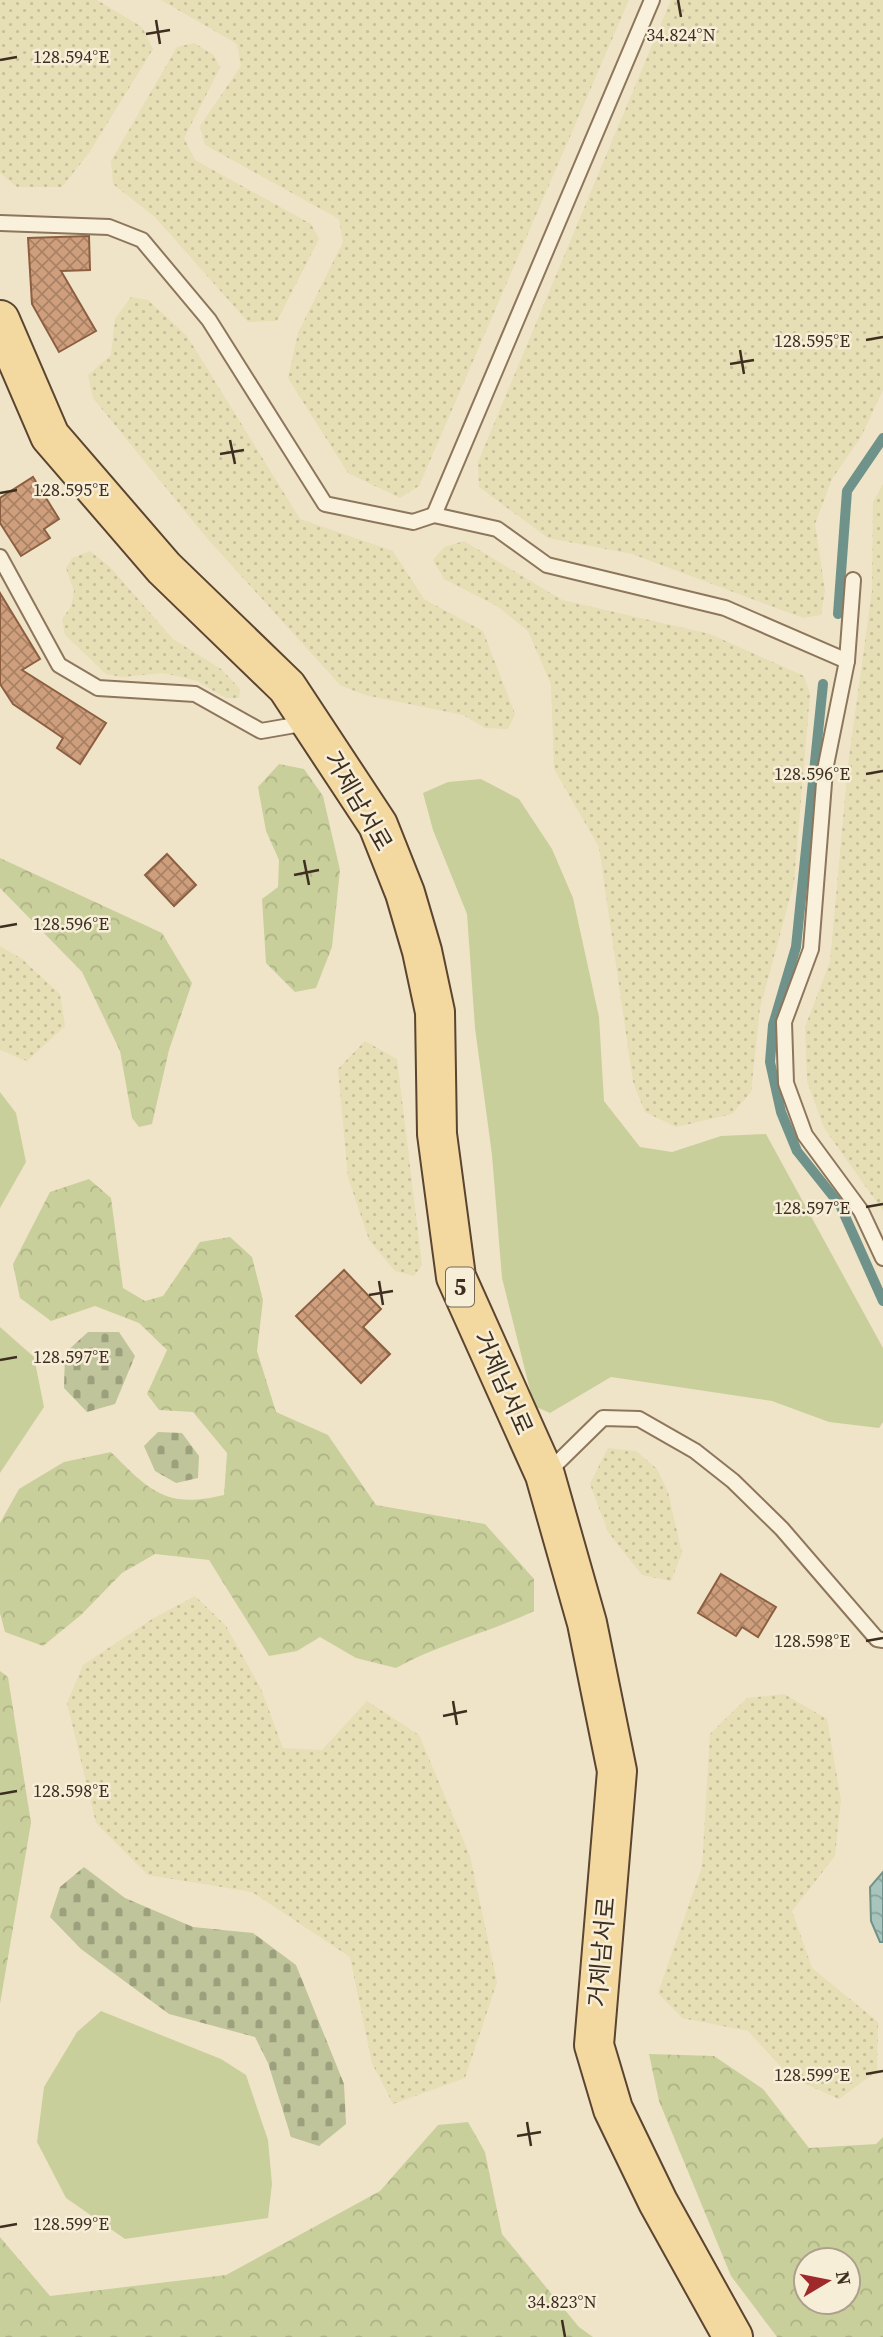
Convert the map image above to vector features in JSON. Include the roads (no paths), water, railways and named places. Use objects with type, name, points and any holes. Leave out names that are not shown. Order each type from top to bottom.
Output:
[{"type":"main road","name":"거제남서로","points":[[0,320],[50,436],[164,568],[287,687],[377,825],[405,893],[422,951],[435,1013],[437,1134],[456,1277],[545,1475],[587,1623],[617,1771],[594,2045],[613,2109],[658,2202],[733,2337]]},
{"type":"lane","points":[[434,514],[652,0]]},
{"type":"lane","points":[[0,223],[109,227],[142,240],[209,320],[325,504],[414,522],[434,514],[497,529],[547,565],[725,608],[847,661]]},
{"type":"lane","points":[[0,557],[59,665],[98,688],[195,694],[261,731],[312,722]]},
{"type":"lane","points":[[853,580],[847,661],[825,770],[811,949],[784,1021],[786,1083],[805,1135],[861,1211],[883,1258]]},
{"type":"lane","points":[[545,1475],[603,1418],[639,1419],[695,1451],[733,1481],[782,1530],[877,1639],[883,1640]]},
{"type":"water","points":[[883,1872],[883,1942],[880,1942],[871,1921],[870,1887]]},
{"type":"waterway","points":[[838,614],[847,491],[883,438]]},
{"type":"waterway","points":[[823,684],[796,947],[773,1025],[770,1062],[781,1112],[797,1151],[840,1205],[883,1301]]}]
